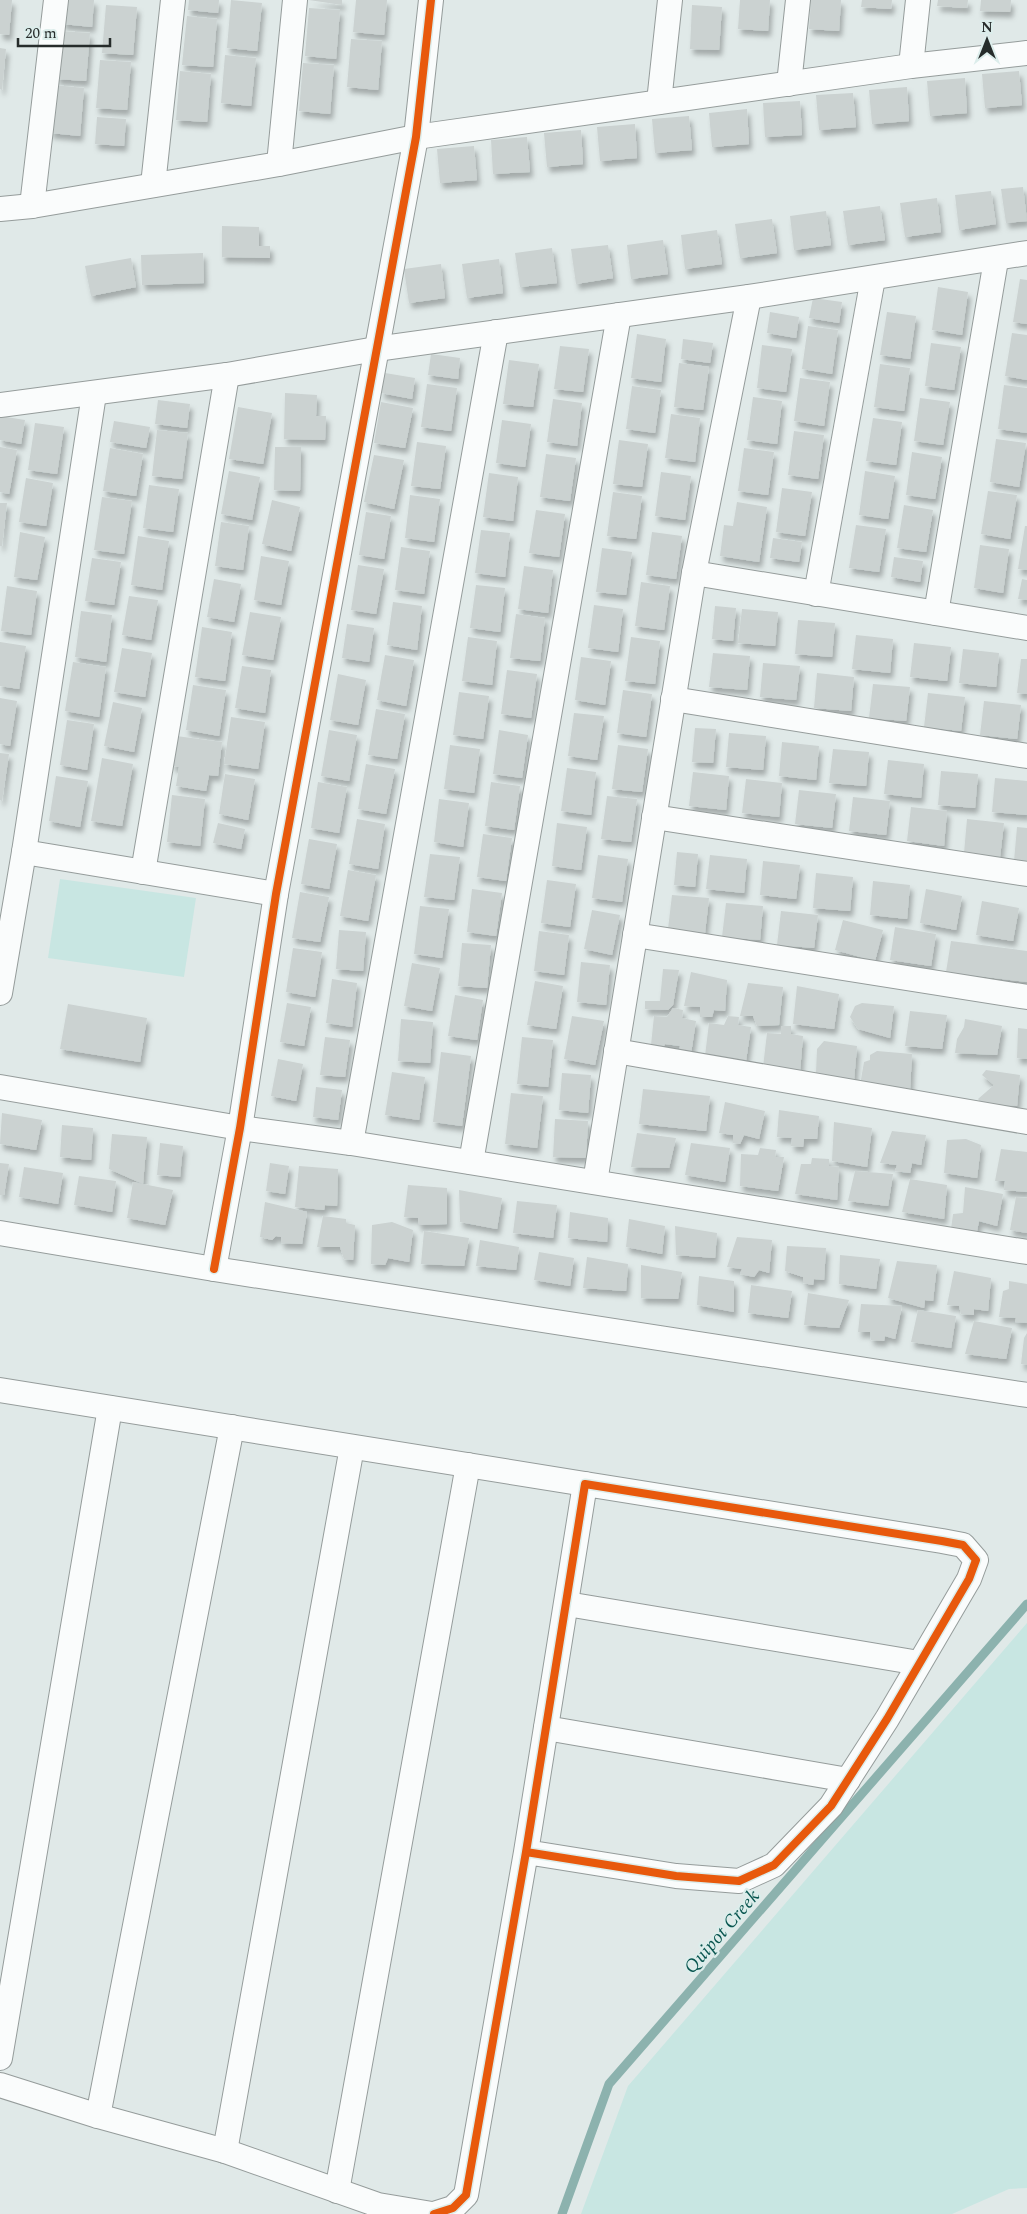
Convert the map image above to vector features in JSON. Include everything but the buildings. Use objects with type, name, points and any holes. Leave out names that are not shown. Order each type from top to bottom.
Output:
[{"type":"street","points":[[32,206],[56,0]]},
{"type":"street","points":[[153,185],[173,0]]},
{"type":"street","points":[[279,164],[295,0]]},
{"type":"street","points":[[214,1269],[240,1128],[276,894],[416,138],[431,0]]},
{"type":"street","points":[[659,102],[670,0]]},
{"type":"street","points":[[789,84],[798,0]]},
{"type":"street","points":[[911,66],[918,0]]},
{"type":"street","points":[[0,208],[32,206],[279,164],[416,138],[911,66],[1027,52]]},
{"type":"street","points":[[0,405],[227,375],[376,349],[749,297],[996,260],[1027,253]]},
{"type":"street","points":[[936,613],[996,260]]},
{"type":"street","points":[[816,594],[874,278]]},
{"type":"street","points":[[596,1182],[694,573],[749,297]]},
{"type":"street","points":[[471,1162],[619,315]]},
{"type":"street","points":[[351,1143],[496,332]]},
{"type":"street","points":[[143,872],[227,375]]},
{"type":"street","points":[[0,993],[24,852],[94,394]]},
{"type":"street","points":[[694,573],[1027,628]]},
{"type":"street","points":[[673,699],[1027,756]]},
{"type":"street","points":[[654,817],[1027,874]]},
{"type":"street","points":[[24,852],[276,894]]},
{"type":"street","points":[[635,935],[1027,997]]},
{"type":"street","points":[[616,1051],[1027,1122]]},
{"type":"street","points":[[0,1087],[240,1128],[351,1143],[1027,1252]]},
{"type":"street","points":[[0,1233],[214,1269],[1027,1395]]},
{"type":"street","points":[[0,1390],[468,1464],[963,1546],[976,1560],[969,1579],[831,1806],[774,1865],[740,1881],[676,1876],[526,1852]]},
{"type":"street","points":[[0,2058],[110,1408]]},
{"type":"street","points":[[98,2116],[232,1427]]},
{"type":"street","points":[[225,2151],[352,1447]]},
{"type":"street","points":[[337,2191],[468,1464]]},
{"type":"street","points":[[0,2085],[98,2116],[225,2151],[378,2205],[433,2214],[453,2208],[466,2196],[526,1852],[585,1484]]},
{"type":"street","points":[[567,1604],[919,1662]]},
{"type":"street","points":[[546,1728],[848,1780]]},
{"type":"shaded area","points":[[60,879],[196,898],[184,977],[48,958]]},
{"type":"shaded area","points":[[1027,1623],[1027,2188],[1009,2189],[952,2214],[581,2214],[628,2086]]},
{"type":"waterway","name":"Quipot Creek","points":[[562,2214],[609,2084],[1027,1604]]},
{"type":"cycle path","points":[[214,1269],[240,1128],[276,894],[416,137],[431,0]]},
{"type":"cycle path","points":[[434,2214],[453,2208],[466,2195],[526,1852],[676,1876],[739,1881],[774,1865],[831,1806],[887,1719],[969,1579],[976,1560],[963,1545],[585,1484],[526,1852]]}]
